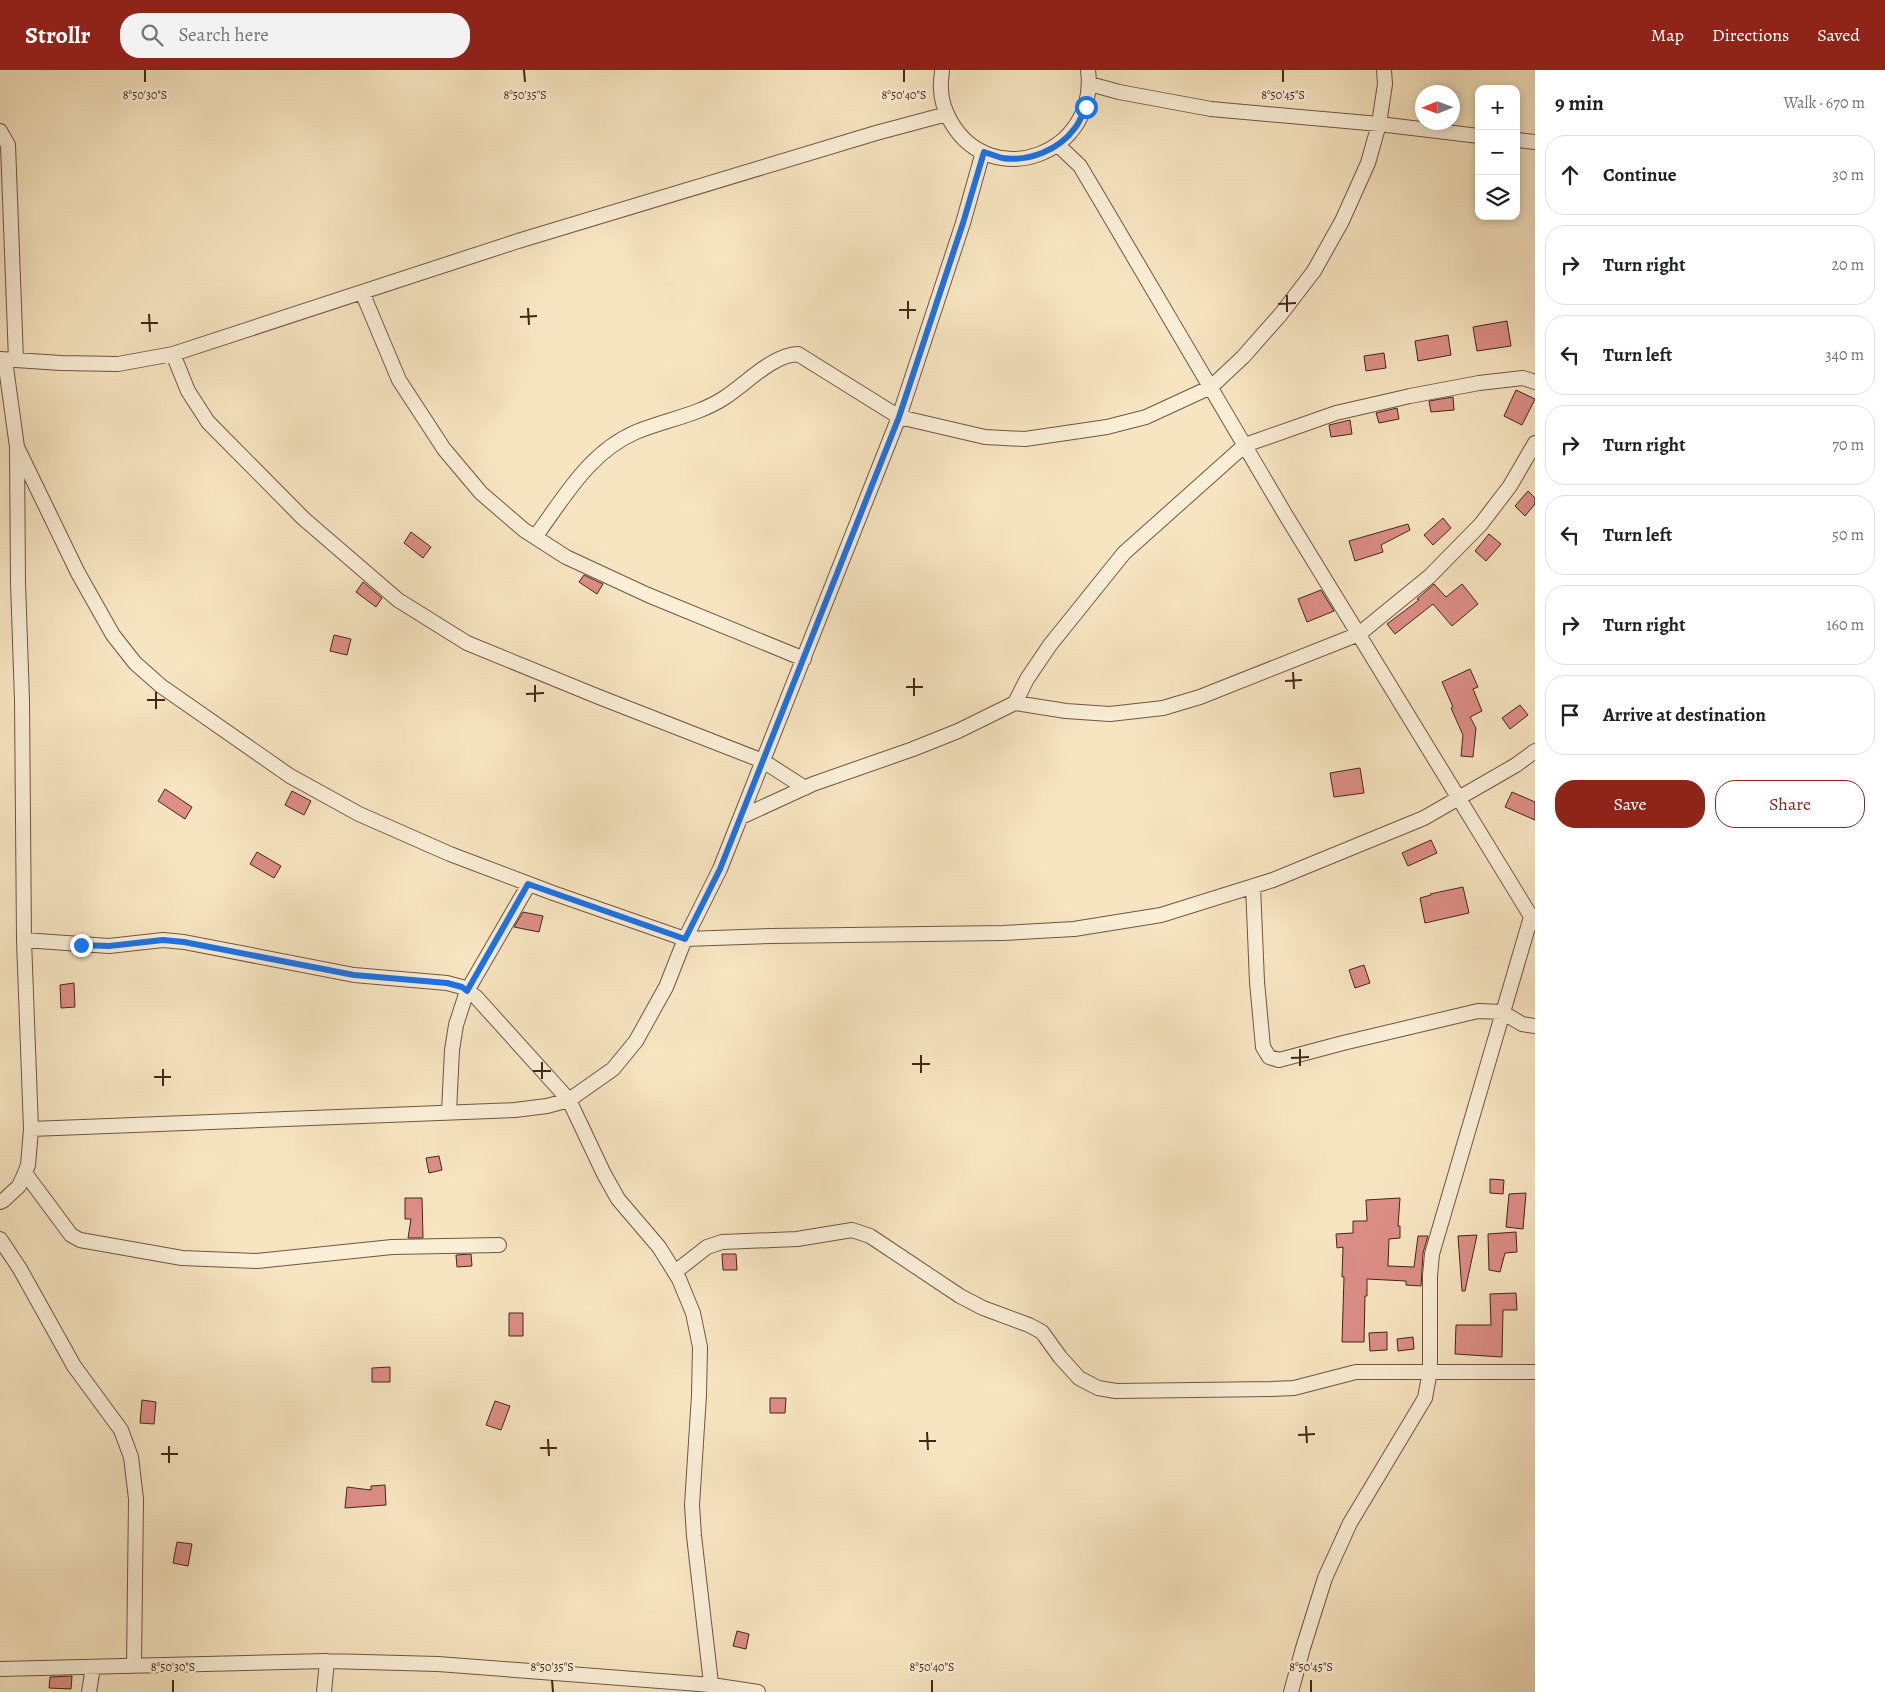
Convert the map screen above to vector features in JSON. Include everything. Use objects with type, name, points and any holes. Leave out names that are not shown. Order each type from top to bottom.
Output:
[{"type":"street","points":[[942,70],[941,89],[947,114],[956,129],[968,142],[984,152],[1002,158],[1022,158],[1041,154],[1058,145],[1075,128],[1086,107],[1089,77],[1129,94],[1212,108],[1475,136]]},
{"type":"street","points":[[535,537],[590,463],[608,447],[635,433],[691,414],[723,399],[778,359],[788,354],[798,354],[899,417],[985,437],[1025,439],[1107,427],[1146,417],[1211,387],[1243,357],[1281,314],[1314,271],[1346,212],[1368,162],[1379,124],[1385,84],[1384,70]]},
{"type":"street","points":[[7,360],[118,364],[173,354],[518,241],[947,114]]},
{"type":"street","points":[[0,131],[8,145],[7,360],[17,447],[24,940],[31,1129],[28,1165],[25,1173],[19,1186],[0,1202]]},
{"type":"street","points":[[1520,140],[1535,142]]},
{"type":"street","points":[[1058,145],[1080,166],[1090,182],[1285,514],[1533,920],[1502,1012],[1432,1254],[1430,1276],[1430,1371],[1425,1398],[1350,1523],[1325,1578],[1291,1692]]},
{"type":"street","points":[[31,1129],[515,1110],[548,1106],[570,1100],[613,1068],[636,1041],[666,987],[685,939],[720,869],[899,417],[963,223],[984,152]]},
{"type":"street","points":[[362,292],[399,380],[444,449],[480,493],[524,530],[566,557],[648,595],[804,659]]},
{"type":"street","points":[[173,354],[188,391],[208,422],[304,519],[398,600],[467,643],[763,761],[805,788]]},
{"type":"street","points":[[1016,703],[1027,679],[1050,645],[1124,553],[1245,445],[1336,414],[1410,396],[1480,383],[1522,378],[1535,382]]},
{"type":"street","points":[[741,817],[805,788],[922,746],[1016,703],[1066,712],[1110,714],[1163,708],[1200,697],[1359,634],[1430,576],[1481,524],[1510,486],[1535,443]]},
{"type":"street","points":[[17,447],[78,573],[113,635],[134,663],[161,686],[290,776],[359,814],[450,854],[528,884],[685,939],[790,935],[1003,933],[1074,929],[1161,915],[1273,880],[1424,818],[1459,800],[1535,751]]},
{"type":"street","points":[[449,1112],[452,1050],[456,1025],[467,991],[528,884]]},
{"type":"street","points":[[1253,886],[1257,982],[1263,1048],[1269,1057],[1280,1060],[1478,1011],[1502,1012],[1522,1024],[1535,1026]]},
{"type":"street","points":[[24,940],[109,946],[163,940],[184,942],[354,975],[447,983],[462,987],[476,996],[570,1100],[604,1174],[618,1198],[659,1247],[675,1272],[693,1313],[700,1347],[692,1505],[698,1575],[712,1689]]},
{"type":"street","points":[[25,1173],[71,1235],[80,1240],[182,1258],[257,1260],[392,1247],[499,1245]]},
{"type":"street","points":[[675,1272],[707,1247],[722,1242],[789,1240],[852,1230],[870,1236],[960,1296],[983,1308],[1029,1325],[1042,1332],[1060,1357],[1079,1378],[1098,1388],[1116,1391],[1271,1390],[1294,1388],[1356,1372],[1535,1372]]},
{"type":"street","points":[[0,1239],[20,1269],[74,1366],[121,1430],[131,1457],[136,1499],[134,1666]]},
{"type":"street","points":[[324,1692],[327,1661]]},
{"type":"street","points":[[0,1669],[327,1661],[438,1664],[758,1692]]},
{"type":"street","points":[[89,1692],[93,1667]]},
{"type":"building","points":[[1507,321],[1511,346],[1477,351],[1473,327]]},
{"type":"building","points":[[1448,335],[1451,355],[1418,361],[1415,341]]},
{"type":"building","points":[[1384,353],[1386,368],[1366,371],[1364,356]]},
{"type":"building","points":[[1516,390],[1535,399],[1522,425],[1504,416]]},
{"type":"building","points":[[1453,397],[1454,410],[1431,412],[1429,401]]},
{"type":"building","points":[[1397,408],[1399,419],[1379,423],[1376,413]]},
{"type":"building","points":[[1350,420],[1352,434],[1331,437],[1329,425]]},
{"type":"building","points":[[1528,491],[1535,498],[1535,504],[1525,516],[1515,506]]},
{"type":"building","points":[[1443,518],[1451,528],[1433,545],[1424,535]]},
{"type":"building","points":[[1408,524],[1410,530],[1381,545],[1383,552],[1355,561],[1349,541]]},
{"type":"building","points":[[411,532],[431,547],[423,558],[404,543]]},
{"type":"building","points":[[1489,534],[1501,544],[1486,561],[1475,551]]},
{"type":"building","points":[[584,575],[603,584],[597,594],[579,582]]},
{"type":"building","points":[[363,582],[382,598],[376,607],[356,592]]},
{"type":"building","points":[[1434,584],[1446,597],[1462,584],[1478,604],[1452,626],[1433,604],[1395,634],[1387,624],[1419,600],[1417,599]]},
{"type":"building","points":[[1321,590],[1334,611],[1307,622],[1298,599]]},
{"type":"building","points":[[334,635],[351,639],[347,655],[330,651]]},
{"type":"building","points":[[1470,669],[1478,687],[1473,689],[1482,711],[1470,717],[1476,728],[1473,757],[1461,756],[1463,735],[1442,682]]},
{"type":"building","points":[[1520,705],[1528,715],[1510,729],[1502,718]]},
{"type":"building","points":[[1360,768],[1364,793],[1334,797],[1330,773]]},
{"type":"building","points":[[165,789],[192,807],[185,819],[158,801]]},
{"type":"building","points":[[292,791],[311,801],[304,815],[285,805]]},
{"type":"building","points":[[1512,792],[1535,802],[1535,820],[1505,807]]},
{"type":"building","points":[[1431,840],[1437,853],[1408,866],[1402,853]]},
{"type":"building","points":[[257,852],[281,866],[274,878],[250,864]]},
{"type":"building","points":[[1463,887],[1469,913],[1425,923],[1420,898]]},
{"type":"building","points":[[523,912],[543,916],[539,932],[514,927]]},
{"type":"building","points":[[1364,965],[1370,983],[1355,988],[1349,970]]},
{"type":"building","points":[[74,983],[75,1007],[61,1008],[60,985]]},
{"type":"building","points":[[439,1156],[442,1170],[429,1173],[426,1158]]},
{"type":"building","points":[[1490,1179],[1504,1180],[1503,1194],[1490,1193]]},
{"type":"building","points":[[1526,1193],[1523,1229],[1506,1227],[1509,1194]]},
{"type":"building","points":[[405,1198],[422,1198],[423,1238],[408,1238],[411,1219],[405,1219]]},
{"type":"building","points":[[1400,1198],[1398,1226],[1400,1226],[1400,1238],[1389,1239],[1388,1266],[1414,1267],[1418,1236],[1428,1236],[1423,1253],[1421,1286],[1406,1285],[1406,1281],[1367,1279],[1364,1342],[1342,1342],[1343,1247],[1337,1248],[1336,1234],[1353,1233],[1353,1221],[1367,1221],[1366,1200]]},
{"type":"building","points":[[1516,1232],[1517,1252],[1505,1253],[1500,1272],[1489,1270],[1488,1234]]},
{"type":"building","points":[[1477,1235],[1465,1291],[1462,1291],[1458,1236]]},
{"type":"building","points":[[471,1254],[472,1266],[457,1267],[456,1255]]},
{"type":"building","points":[[722,1254],[736,1254],[737,1270],[723,1270]]},
{"type":"building","points":[[1516,1293],[1517,1310],[1503,1310],[1502,1357],[1455,1354],[1456,1325],[1491,1325],[1490,1294]]},
{"type":"building","points":[[509,1313],[523,1313],[523,1336],[509,1336]]},
{"type":"building","points":[[1387,1332],[1387,1350],[1370,1351],[1369,1333]]},
{"type":"building","points":[[1413,1337],[1414,1349],[1398,1351],[1397,1339]]},
{"type":"building","points":[[390,1367],[390,1382],[372,1382],[372,1368]]},
{"type":"building","points":[[770,1398],[786,1398],[785,1413],[770,1413]]},
{"type":"building","points":[[142,1400],[156,1402],[154,1424],[140,1423]]},
{"type":"building","points":[[495,1401],[510,1406],[501,1430],[486,1425]]},
{"type":"building","points":[[385,1485],[386,1505],[345,1508],[347,1487],[371,1490],[371,1486]]},
{"type":"building","points":[[177,1542],[192,1544],[188,1566],[173,1563]]},
{"type":"building","points":[[737,1631],[749,1634],[746,1649],[733,1646]]},
{"type":"building","points":[[72,1676],[71,1689],[49,1688],[50,1677]]},
{"type":"route","points":[[81,945],[109,946],[163,940],[184,942],[354,975],[447,983],[462,987],[467,991],[528,884],[685,939],[720,869],[899,417],[963,223],[984,152],[1002,158],[1022,158],[1041,154],[1058,145],[1075,128],[1086,107]]}]
